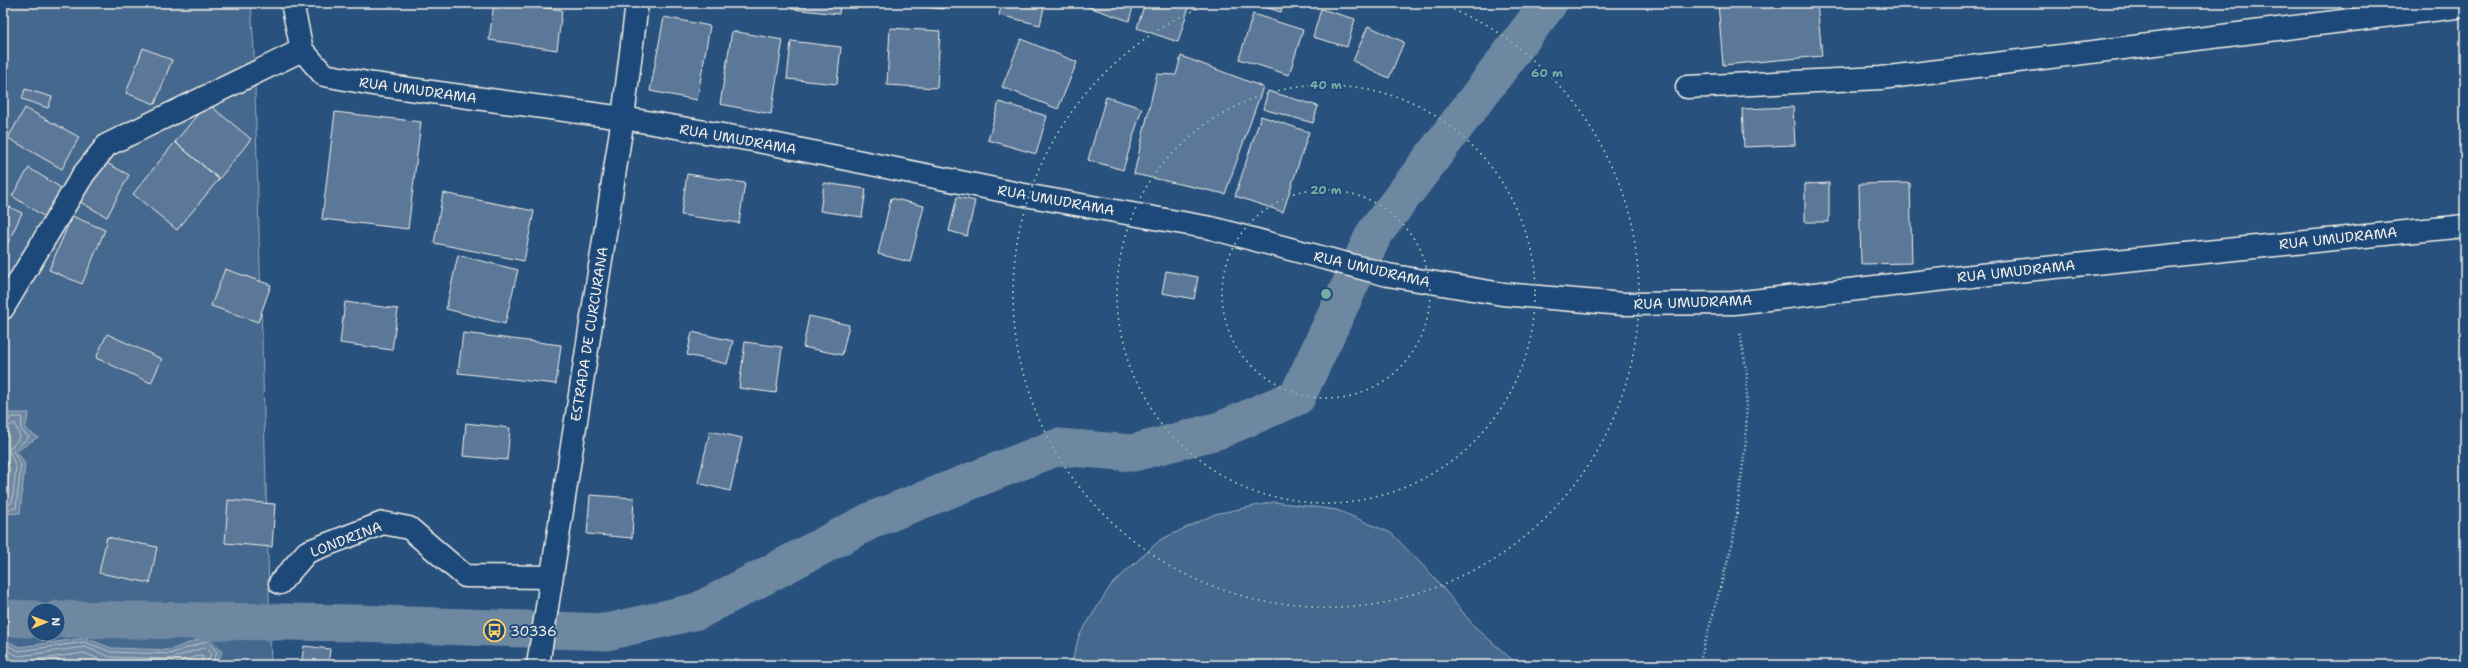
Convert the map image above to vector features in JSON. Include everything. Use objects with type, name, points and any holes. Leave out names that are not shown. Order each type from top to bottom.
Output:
[{"type":"street","points":[[3,308],[83,175],[107,145],[302,50],[292,3]]},
{"type":"street","name":"ESTRADA DE CURCURANA","points":[[538,665],[623,118],[637,3]]},
{"type":"street","points":[[1687,87],[1881,78],[2465,6]]},
{"type":"street","name":"RUA UMUDRAMA","points":[[302,50],[324,75],[372,84],[623,118],[758,141],[1019,194],[1211,228],[1388,275],[1502,294],[1623,304],[1734,303],[2016,271],[2465,226]]},
{"type":"street","name":"LONDRINA","points":[[280,583],[307,552],[382,523],[409,528],[465,576],[551,577]]},
{"type":"path","points":[[1699,665],[1733,541],[1746,441],[1747,375],[1734,303]]},
{"type":"shaded area","points":[[3,3],[251,3],[254,51],[271,665],[3,665]]},
{"type":"shaded area","points":[[1274,502],[1337,510],[1391,533],[1433,576],[1474,626],[1518,665],[1071,665],[1079,636],[1111,585],[1160,540],[1215,514]]},
{"type":"water","points":[[9,413],[29,413],[25,429],[38,437],[17,451],[25,464],[20,513],[3,514],[3,422]]},
{"type":"water","points":[[208,636],[222,652],[216,665],[3,665],[3,639],[19,647],[66,642],[66,641],[86,638],[111,648],[170,650]]},
{"type":"building","points":[[494,3],[512,3],[562,10],[557,50],[489,40]]},
{"type":"building","points":[[791,3],[840,3],[839,14],[791,9]]},
{"type":"building","points":[[906,3],[943,3],[943,9],[906,5]]},
{"type":"building","points":[[1002,3],[1045,3],[1040,25],[999,15]]},
{"type":"building","points":[[1077,3],[1134,3],[1129,21]]},
{"type":"building","points":[[1145,3],[1190,3],[1178,42],[1137,28]]},
{"type":"building","points":[[1252,3],[1284,3],[1281,12]]},
{"type":"building","points":[[1718,3],[1817,3],[1822,56],[1723,65]]},
{"type":"building","points":[[1321,9],[1355,19],[1347,47],[1313,37]]},
{"type":"building","points":[[1253,14],[1303,30],[1289,75],[1239,59]]},
{"type":"building","points":[[664,17],[710,26],[697,100],[650,91]]},
{"type":"building","points":[[1368,26],[1404,42],[1389,78],[1353,61]]},
{"type":"building","points":[[890,28],[940,31],[937,88],[887,85]]},
{"type":"building","points":[[732,31],[783,40],[771,114],[720,104]]},
{"type":"building","points":[[1021,39],[1077,62],[1058,109],[1002,87]]},
{"type":"building","points":[[791,41],[841,47],[837,84],[787,79]]},
{"type":"building","points":[[143,48],[172,60],[155,104],[126,93]]},
{"type":"building","points":[[1181,56],[1263,87],[1225,194],[1134,174],[1157,74],[1176,75]]},
{"type":"building","points":[[25,89],[52,97],[48,108],[22,99]]},
{"type":"building","points":[[1268,91],[1318,106],[1313,123],[1263,109]]},
{"type":"building","points":[[1106,97],[1142,108],[1123,170],[1088,160]]},
{"type":"building","points":[[999,102],[1047,116],[1036,154],[988,140]]},
{"type":"building","points":[[207,103],[251,139],[219,179],[175,142]]},
{"type":"building","points":[[1793,107],[1795,145],[1744,147],[1742,109]]},
{"type":"building","points":[[25,108],[79,137],[62,169],[8,138]]},
{"type":"building","points":[[335,112],[421,122],[408,229],[322,219]]},
{"type":"building","points":[[1261,116],[1309,132],[1283,212],[1235,196]]},
{"type":"building","points":[[175,142],[219,179],[177,230],[133,194]]},
{"type":"building","points":[[101,160],[129,175],[107,217],[80,202]]},
{"type":"building","points":[[29,168],[66,191],[48,219],[12,196]]},
{"type":"building","points":[[687,174],[745,183],[739,223],[681,215]]},
{"type":"building","points":[[824,183],[866,189],[862,217],[820,211]]},
{"type":"building","points":[[1829,183],[1829,222],[1805,222],[1805,184]]},
{"type":"building","points":[[1910,183],[1912,263],[1861,264],[1859,184]]},
{"type":"building","points":[[443,193],[534,211],[524,261],[434,243]]},
{"type":"building","points":[[957,197],[975,201],[967,236],[949,231]]},
{"type":"building","points":[[891,198],[924,206],[910,262],[878,254]]},
{"type":"building","points":[[3,204],[22,213],[3,253]]},
{"type":"building","points":[[72,216],[105,230],[82,284],[49,270]]},
{"type":"building","points":[[458,255],[518,270],[505,324],[446,309]]},
{"type":"building","points":[[225,269],[271,285],[258,322],[211,306]]},
{"type":"building","points":[[1166,271],[1198,277],[1194,299],[1162,293]]},
{"type":"building","points":[[345,302],[398,309],[392,350],[340,343]]},
{"type":"building","points":[[809,316],[849,325],[842,355],[803,347]]},
{"type":"building","points":[[692,332],[733,341],[727,364],[687,355]]},
{"type":"building","points":[[463,333],[561,345],[556,384],[458,373]]},
{"type":"building","points":[[107,334],[162,359],[151,383],[96,358]]},
{"type":"building","points":[[745,342],[782,347],[776,393],[739,388]]},
{"type":"building","points":[[466,423],[510,428],[507,460],[463,456]]},
{"type":"building","points":[[710,431],[742,438],[730,491],[698,483]]},
{"type":"building","points":[[590,495],[634,498],[632,538],[587,534]]},
{"type":"building","points":[[228,500],[275,504],[272,547],[225,543]]},
{"type":"building","points":[[107,537],[157,547],[150,583],[99,573]]},
{"type":"building","points":[[304,646],[330,649],[328,665],[301,665]]},
{"type":"waterway","points":[[66,619],[357,623],[607,632],[698,611],[872,520],[1058,447],[1133,453],[1220,430],[1297,397],[1374,234],[1549,3]]},
{"type":"waterway","points":[[3,618],[26,619]]},
{"type":"place","name":"30336","points":[[495,631]]}]
